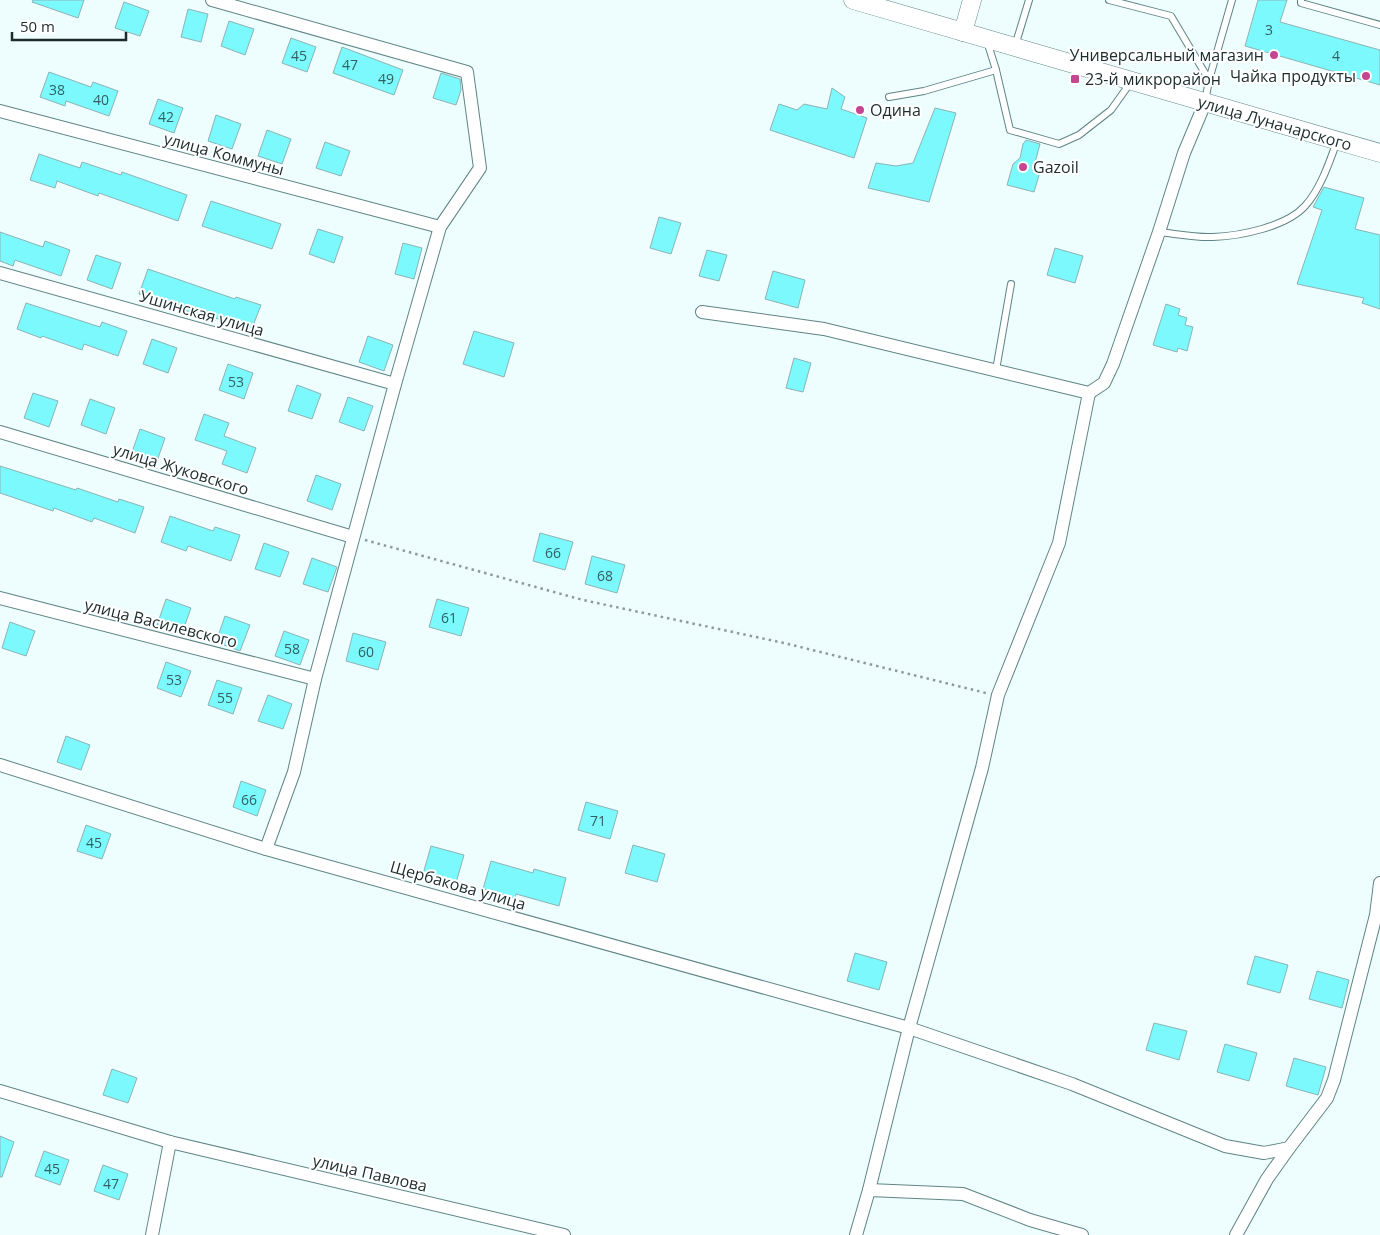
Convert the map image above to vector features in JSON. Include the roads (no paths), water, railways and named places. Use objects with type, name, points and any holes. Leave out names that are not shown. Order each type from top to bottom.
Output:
[{"type":"main road","name":"улица Луначарского","points":[[853,0],[1380,153]]},
{"type":"main road","points":[[963,32],[972,0]]},
{"type":"street","points":[[212,0],[468,72],[480,168],[440,227],[353,537],[315,679],[294,772],[266,849]]},
{"type":"street","points":[[856,1235],[909,1028],[982,768],[998,695],[1059,544],[1089,393],[1104,383],[1113,364],[1159,232],[1184,153],[1205,103]]},
{"type":"street","name":"улица Коммуны","points":[[0,111],[440,227]]},
{"type":"street","name":"Ушинская улица","points":[[0,273],[395,384]]},
{"type":"street","points":[[702,312],[824,329],[1089,393]]},
{"type":"street","name":"улица Жуковского","points":[[0,432],[353,537]]},
{"type":"street","name":"улица Василевского","points":[[0,598],[315,679]]},
{"type":"street","name":"Щербакова улица","points":[[0,765],[266,849],[909,1028],[1072,1084],[1225,1146],[1264,1153],[1289,1148]]},
{"type":"street","points":[[1236,1235],[1267,1180],[1326,1098],[1334,1080],[1376,916],[1380,882]]},
{"type":"street","name":"улица Павлова","points":[[0,1091],[170,1142],[564,1235]]},
{"type":"street","points":[[152,1235],[170,1142]]},
{"type":"street","points":[[869,1190],[963,1194],[1030,1220],[1082,1235]]},
{"type":"lane","points":[[1014,47],[1029,0]]},
{"type":"lane","points":[[1109,0],[1171,16],[1209,80]]},
{"type":"lane","points":[[1205,103],[1209,80],[1232,0]]},
{"type":"lane","points":[[1301,0],[1301,2],[1380,26]]},
{"type":"lane","points":[[986,39],[996,70],[1010,130],[1059,144],[1079,135],[1111,110],[1132,81]]},
{"type":"lane","points":[[889,97],[924,92],[996,70]]},
{"type":"lane","points":[[1159,232],[1212,238],[1252,232],[1281,223],[1305,206],[1325,173],[1337,141]]},
{"type":"lane","points":[[996,370],[1011,284]]},
{"type":"place","name":"Универсальный магазин","points":[[1274,55]]},
{"type":"place","name":"Чайка продукты","points":[[1366,76]]},
{"type":"place","name":"23-й микрорайон","points":[[1075,79]]},
{"type":"place","name":"Одина","points":[[860,110]]},
{"type":"place","name":"Gazoil","points":[[1023,167]]}]
